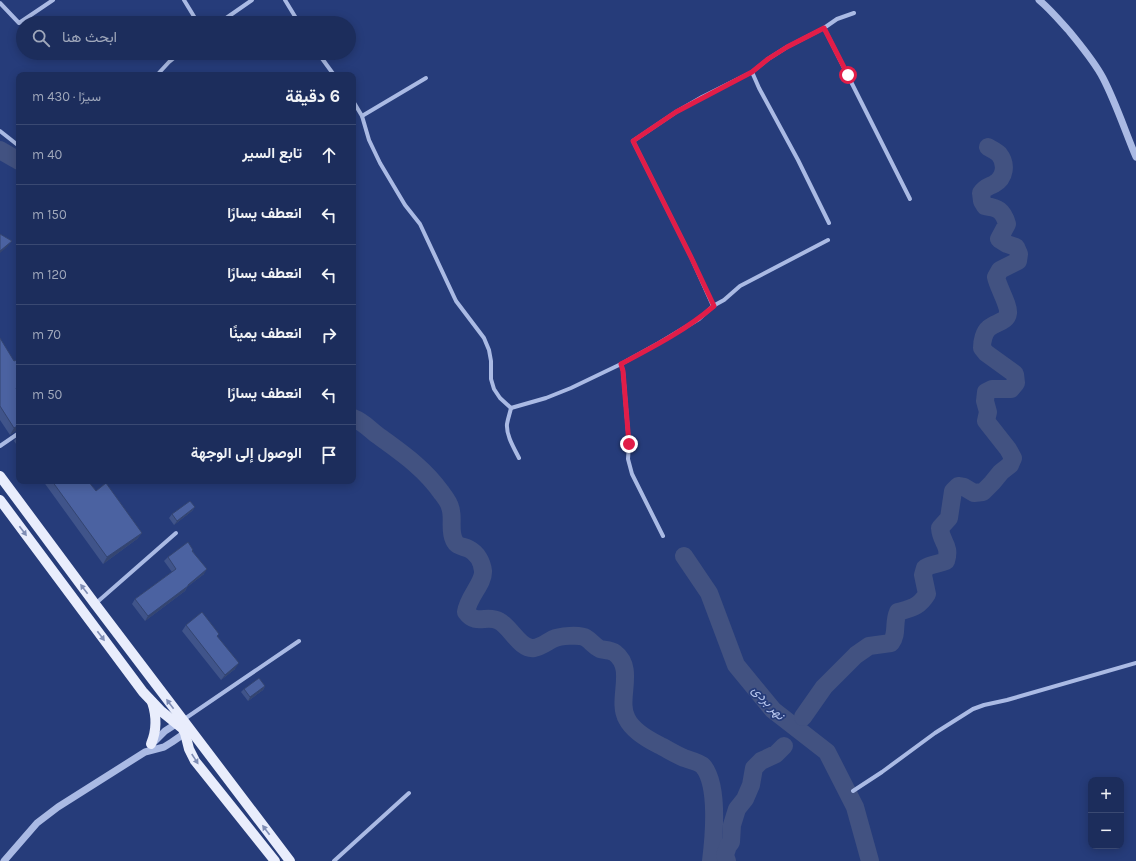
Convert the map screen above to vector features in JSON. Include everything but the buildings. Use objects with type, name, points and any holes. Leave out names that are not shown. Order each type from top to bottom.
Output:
[{"type":"main road","points":[[0,476],[180,722],[222,772],[290,861]]},
{"type":"main road","points":[[0,500],[143,692],[167,716],[180,722]]},
{"type":"main road","points":[[148,748],[156,730],[156,716],[152,702]]},
{"type":"main road","points":[[188,731],[192,755],[275,861]]},
{"type":"main road","points":[[211,781],[222,772]]},
{"type":"street","points":[[29,16],[53,0]]},
{"type":"street","points":[[184,0],[194,16]]},
{"type":"street","points":[[229,16],[252,0]]},
{"type":"street","points":[[285,0],[295,16]]},
{"type":"street","points":[[1039,0],[1064,26],[1097,68],[1116,106],[1136,157]]},
{"type":"street","points":[[0,4],[16,20]]},
{"type":"street","points":[[714,306],[633,141],[676,112],[752,72],[768,59],[787,47],[824,28],[837,19],[854,13]]},
{"type":"street","points":[[824,28],[910,199]]},
{"type":"street","points":[[160,72],[171,60]]},
{"type":"street","points":[[323,60],[332,72]]},
{"type":"street","points":[[752,72],[829,222]]},
{"type":"street","points":[[362,116],[426,78]]},
{"type":"street","points":[[356,106],[362,116],[368,140],[396,190],[420,224],[456,302],[484,338],[489,350],[491,379],[494,389],[500,398],[511,408]]},
{"type":"street","points":[[0,131],[16,144]]},
{"type":"street","points":[[511,408],[546,398],[571,388],[621,364],[699,319],[740,286],[755,277],[828,240]]},
{"type":"street","points":[[621,364],[623,371],[629,444],[628,459],[632,474],[663,536]]},
{"type":"street","points":[[511,408],[507,424],[508,432],[512,446],[519,458]]},
{"type":"street","points":[[0,446],[16,435]]},
{"type":"street","points":[[95,604],[176,533]]},
{"type":"street","points":[[4,861],[37,823],[46,815],[148,748],[162,734],[299,641]]},
{"type":"street","points":[[853,791],[935,733],[973,709],[1136,662]]},
{"type":"street","points":[[148,748],[164,746],[188,731]]},
{"type":"street","points":[[334,861],[409,793]]},
{"type":"waterway","points":[[803,717],[824,687],[856,655],[869,646],[891,643],[894,636],[898,612],[915,606],[921,602],[927,594],[923,575],[925,568],[946,561],[947,547],[942,537],[940,528],[949,518],[953,491],[958,486],[964,487],[974,493],[983,492],[1001,472],[1010,465],[1013,458],[1008,449],[986,421],[988,412],[985,401],[986,392],[992,389],[1011,389],[1016,383],[1015,374],[986,353],[982,348],[982,342],[987,330],[1007,316],[1007,305],[996,277],[1000,270],[1018,261],[1019,254],[1016,247],[999,239],[1007,224],[1002,213],[997,209],[985,206],[982,201],[981,193],[985,188],[998,181],[1003,175],[1004,170],[1002,158],[999,154],[988,147]]},
{"type":"waterway","points":[[0,150],[16,159]]},
{"type":"waterway","points":[[356,420],[413,462],[428,476],[448,501],[452,515],[452,532],[454,540],[458,545],[469,549],[479,558],[483,571],[483,576],[467,606],[466,612],[470,616],[478,619],[495,619],[499,621],[508,628],[520,642],[529,648],[539,647],[553,639],[560,637],[579,636],[586,638],[600,649],[615,653],[621,660],[624,667],[625,676],[623,703],[624,711],[627,719],[633,727],[650,740],[684,758],[697,762],[703,766],[708,775],[711,785],[714,812],[711,861]]},
{"type":"waterway","name":"نهر بردى","points":[[684,556],[709,593],[736,665],[773,710],[827,752],[855,807],[870,861]]},
{"type":"waterway","points":[[727,861],[725,855],[731,842],[732,825],[737,809],[745,799],[751,785],[754,768],[761,761],[776,754],[784,746]]},
{"type":"route","points":[[629,444],[623,371],[621,364],[699,319],[714,306],[633,141],[676,112],[752,72],[768,59],[787,47],[824,28],[848,75]]}]
